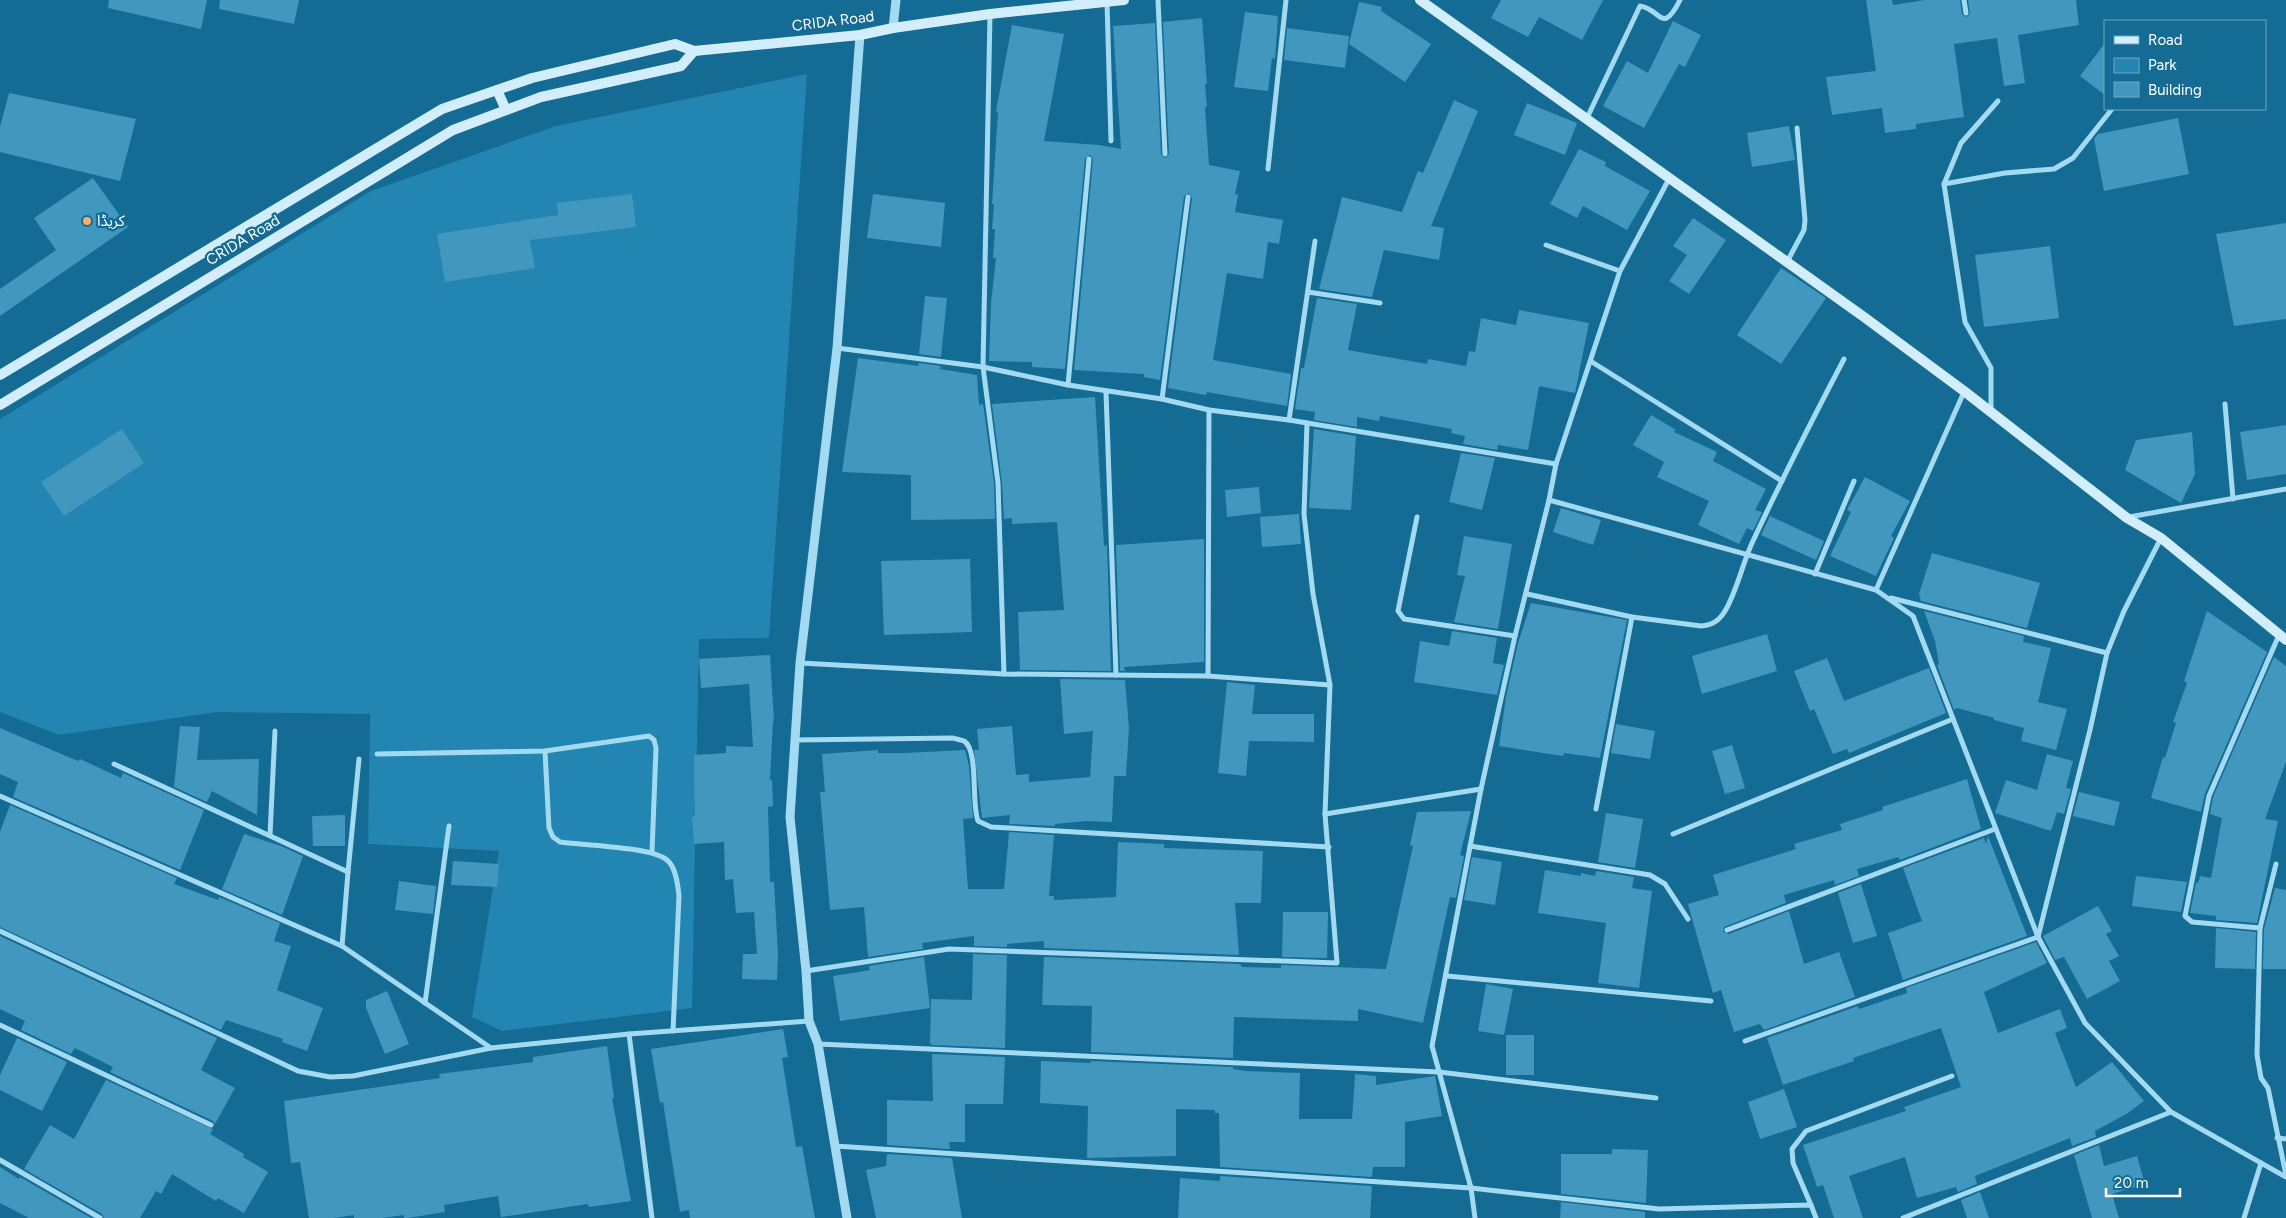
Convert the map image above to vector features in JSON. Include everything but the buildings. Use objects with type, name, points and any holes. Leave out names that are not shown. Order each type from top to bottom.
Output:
[{"type":"main road","name":"CRIDA Road","points":[[0,375],[442,109],[532,78],[675,44],[694,52],[860,36],[893,28],[990,14],[1124,0]]},
{"type":"main road","points":[[1420,0],[1670,177],[1964,391],[2127,518],[2161,538],[2283,638]]},
{"type":"main road","name":"CRIDA Road","points":[[0,405],[453,130],[541,97],[681,66],[694,52]]},
{"type":"main road","points":[[497,90],[506,110]]},
{"type":"street","points":[[893,28],[896,0]]},
{"type":"street","points":[[1158,0],[1166,154]]},
{"type":"street","points":[[1268,169],[1286,0]]},
{"type":"street","points":[[1587,118],[1640,6],[1662,18],[1668,18],[1673,14],[1680,0]]},
{"type":"street","points":[[1964,0],[1966,13]]},
{"type":"street","points":[[1107,1],[1111,141]]},
{"type":"street","points":[[990,14],[983,368],[998,483],[1004,674]]},
{"type":"street","points":[[847,1218],[818,1044],[809,1021],[806,971],[790,817],[800,664],[837,348],[860,36]]},
{"type":"street","points":[[1991,412],[1991,368],[1965,322],[1944,184],[1961,143],[1998,102]]},
{"type":"street","points":[[1944,184],[2005,173],[2054,169],[2073,158],[2111,110]]},
{"type":"street","points":[[1787,263],[1804,230],[1805,220],[1797,128]]},
{"type":"street","points":[[1068,385],[1089,159]]},
{"type":"street","points":[[1475,1218],[1471,1188],[1432,1046],[1447,976],[1481,789],[1556,464],[1592,362],[1620,271],[1670,177]]},
{"type":"street","points":[[1162,399],[1188,197]]},
{"type":"street","points":[[1289,420],[1315,241]]},
{"type":"street","points":[[1546,245],[1620,271]]},
{"type":"street","points":[[1308,292],[1380,303]]},
{"type":"street","points":[[837,348],[983,368],[1106,392],[1162,399],[1209,410],[1289,420],[1556,464]]},
{"type":"street","points":[[1527,594],[1632,617],[1701,626],[1711,625],[1726,609],[1747,554],[1844,359]]},
{"type":"street","points":[[1592,362],[1782,481]]},
{"type":"street","points":[[1876,590],[1964,391]]},
{"type":"street","points":[[1106,392],[1116,675]]},
{"type":"street","points":[[2225,404],[2233,499]]},
{"type":"street","points":[[1208,676],[1209,410]]},
{"type":"street","points":[[806,971],[949,949],[1337,963],[1325,814],[1330,686],[1313,594],[1304,514],[1307,423]]},
{"type":"street","points":[[1815,574],[1854,481]]},
{"type":"street","points":[[2127,518],[2286,489]]},
{"type":"street","points":[[1549,500],[1876,590],[1889,597],[1913,616],[2038,938],[2085,1023],[2171,1112],[2286,1176]]},
{"type":"street","points":[[1417,517],[1398,610],[1400,616],[1404,619],[1515,636]]},
{"type":"street","points":[[2038,938],[2090,730],[2106,653],[2124,611],[2161,538]]},
{"type":"street","points":[[1889,597],[2106,653]]},
{"type":"street","points":[[1596,809],[1632,617]]},
{"type":"street","points":[[2260,928],[2192,922],[2185,916],[2209,796],[2283,638]]},
{"type":"street","points":[[800,664],[1004,674],[1208,676],[1330,686]]},
{"type":"street","points":[[1673,834],[1953,719]]},
{"type":"street","points":[[270,835],[275,731]]},
{"type":"street","points":[[377,754],[545,751],[649,736],[654,740],[656,748],[652,852]]},
{"type":"street","points":[[795,740],[953,738],[965,742],[971,749],[974,812],[978,821],[991,826],[1329,847]]},
{"type":"street","points":[[545,751],[549,828],[553,837],[560,842],[652,852],[668,860],[676,878],[680,896],[673,1031]]},
{"type":"street","points":[[342,946],[359,759]]},
{"type":"street","points":[[114,764],[348,872]]},
{"type":"street","points":[[1325,814],[1481,789]]},
{"type":"street","points":[[0,796],[342,946],[491,1048]]},
{"type":"street","points":[[425,1003],[449,826]]},
{"type":"street","points":[[1727,930],[1995,829]]},
{"type":"street","points":[[1470,846],[1650,875],[1665,884],[1688,919]]},
{"type":"street","points":[[2276,864],[2260,928],[2257,1055],[2261,1078],[2268,1088],[2286,1176]]},
{"type":"street","points":[[0,932],[298,1071],[330,1077],[353,1076],[491,1048],[629,1034],[809,1021]]},
{"type":"street","points":[[1746,1041],[2038,938]]},
{"type":"street","points":[[1447,976],[1711,1000]]},
{"type":"street","points":[[0,1025],[211,1125]]},
{"type":"street","points":[[629,1034],[652,1218]]},
{"type":"street","points":[[818,1044],[1439,1072],[1656,1098]]},
{"type":"street","points":[[1816,1218],[1793,1163],[1792,1148],[1806,1131],[1952,1076]]},
{"type":"street","points":[[1903,1218],[2171,1112]]},
{"type":"street","points":[[2277,1138],[2286,1139]]},
{"type":"street","points":[[835,1146],[1471,1188],[1659,1209],[1811,1205]]},
{"type":"street","points":[[0,1160],[100,1218]]},
{"type":"street","points":[[2244,1218],[2261,1163]]},
{"type":"green space","points":[[807,74],[769,638],[699,639],[692,1008],[502,1031],[472,1017],[499,851],[368,844],[370,714],[217,712],[59,735],[0,712],[0,419],[371,191],[556,126]]},
{"type":"place","name":"کریڈا","points":[[87,221]]}]
